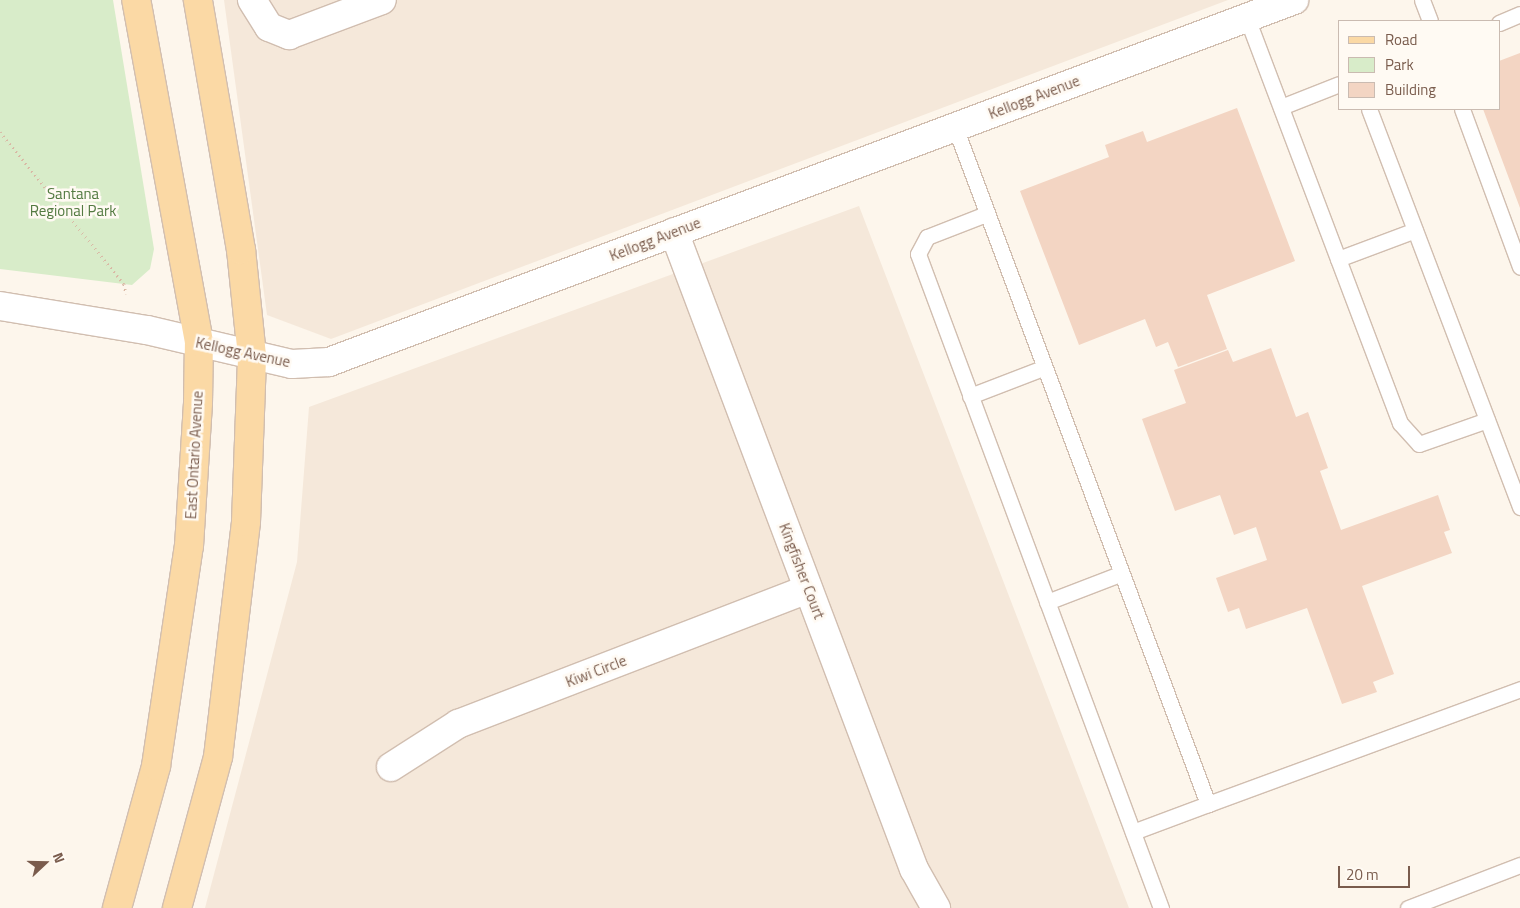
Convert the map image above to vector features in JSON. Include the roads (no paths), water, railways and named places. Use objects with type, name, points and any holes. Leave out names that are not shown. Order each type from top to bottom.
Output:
[{"type":"main road","name":"East Ontario Avenue","points":[[117,908],[156,766],[189,546],[199,342],[136,0]]},
{"type":"main road","points":[[177,908],[218,757],[246,522],[252,356],[241,250],[198,0]]},
{"type":"street","points":[[252,3],[269,26],[289,35],[382,0]]},
{"type":"street","name":"Kellogg Avenue","points":[[0,306],[199,342],[292,364],[330,362],[1294,0]]},
{"type":"street","name":"Kingfisher Court","points":[[674,232],[914,869],[936,908]]},
{"type":"street","name":"Kiwi Circle","points":[[391,767],[458,724],[808,590]]},
{"type":"lane","points":[[1422,0],[1430,20]]},
{"type":"lane","points":[[1500,23],[1520,14]]},
{"type":"lane","points":[[1247,18],[1408,437],[1419,444],[1432,442],[1487,420]]},
{"type":"lane","points":[[1281,106],[1338,84]]},
{"type":"lane","points":[[1369,110],[1520,507]]},
{"type":"lane","points":[[1462,110],[1520,267]]},
{"type":"lane","points":[[955,127],[1043,368],[1208,804]]},
{"type":"lane","points":[[986,214],[927,238],[918,254],[1161,908]]},
{"type":"lane","points":[[1338,259],[1415,230]]},
{"type":"lane","points":[[970,396],[1043,368]]},
{"type":"lane","points":[[1047,602],[1120,574]]},
{"type":"lane","points":[[1133,832],[1520,690]]},
{"type":"lane","points":[[1408,908],[1520,865]]},
{"type":"park label","name":"Santana Regional Park","points":[[73,202]]}]
